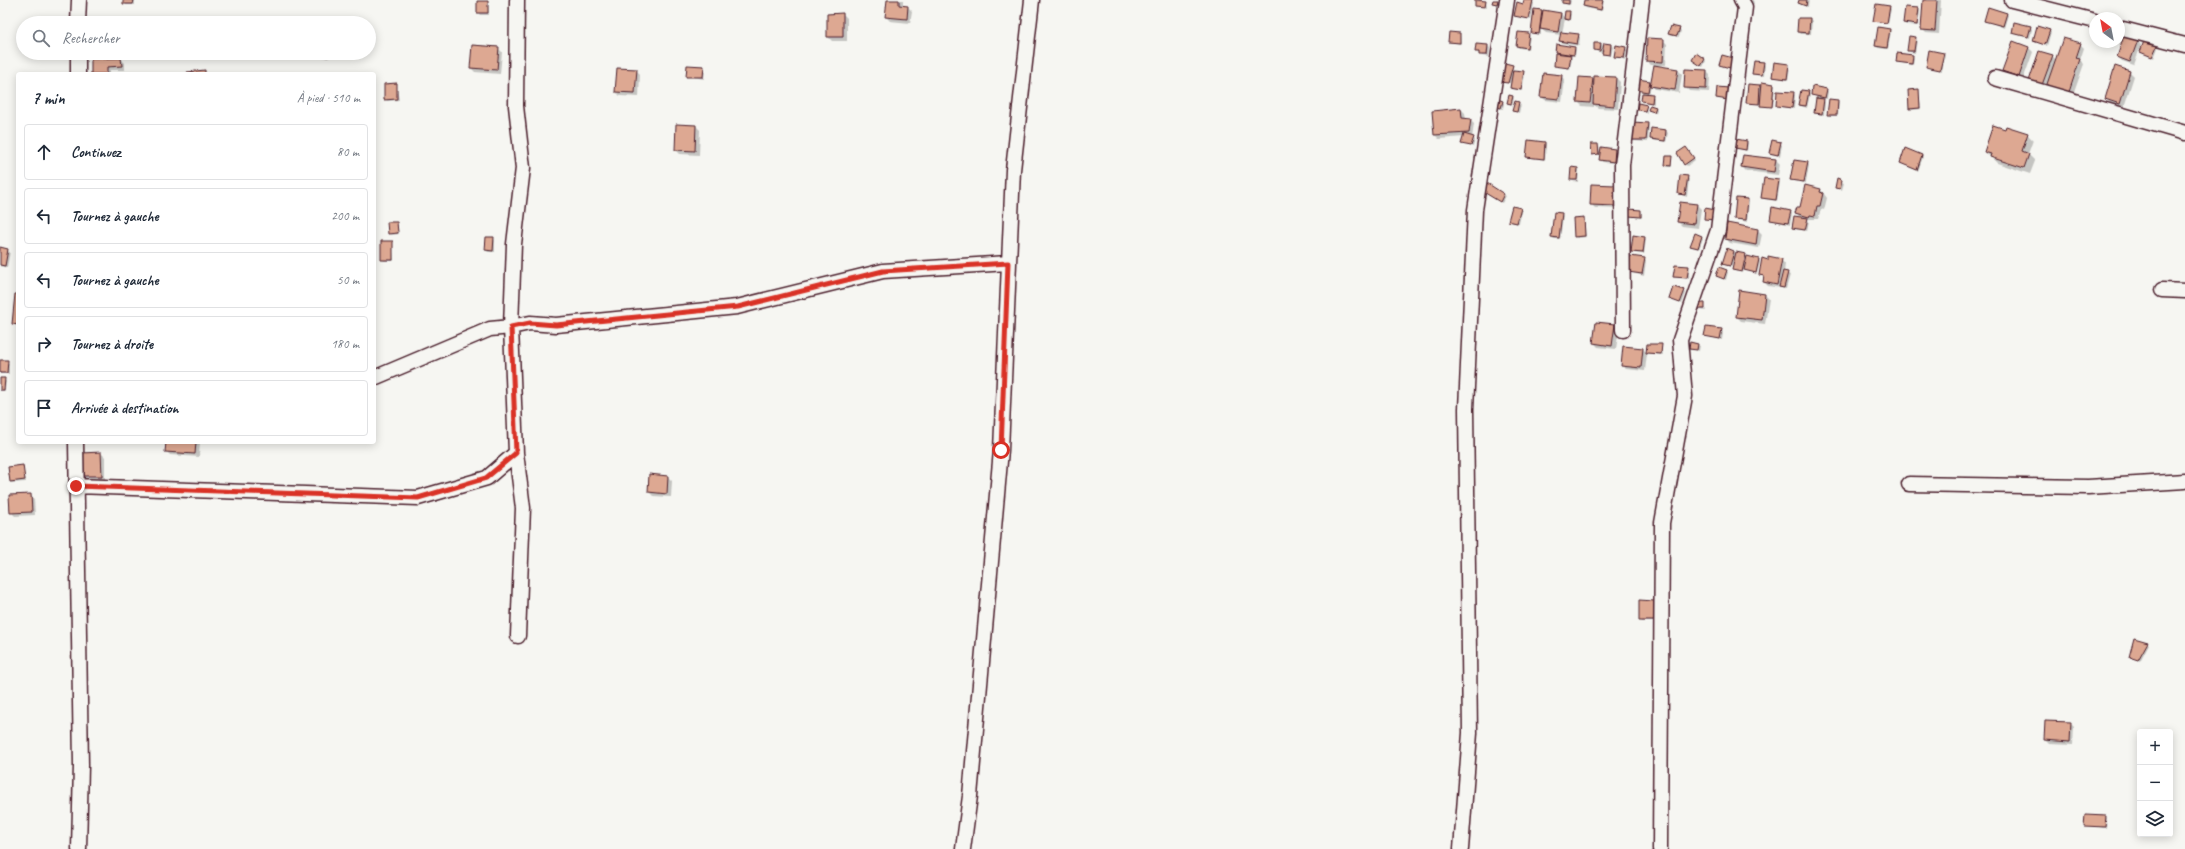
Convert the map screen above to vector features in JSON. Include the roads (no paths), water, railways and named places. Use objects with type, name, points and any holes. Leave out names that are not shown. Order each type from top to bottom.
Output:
[{"type":"street","points":[[78,16],[79,0]]},
{"type":"street","points":[[517,0],[516,106],[523,168],[514,244],[511,327],[516,453],[523,508],[518,636]]},
{"type":"street","points":[[963,849],[970,796],[1001,450],[1013,170],[1032,0]]},
{"type":"street","points":[[1461,849],[1470,733],[1466,410],[1475,210],[1507,0]]},
{"type":"street","points":[[1623,330],[1622,165],[1642,0]]},
{"type":"street","points":[[1660,849],[1662,523],[1684,396],[1680,340],[1718,230],[1745,7],[1741,0]]},
{"type":"street","points":[[2012,0],[2089,20]]},
{"type":"street","points":[[2125,30],[2185,45]]},
{"type":"street","points":[[78,60],[78,72]]},
{"type":"street","points":[[1995,78],[2185,133]]},
{"type":"street","points":[[376,377],[490,329],[530,323],[556,325],[738,307],[883,271],[1008,263]]},
{"type":"street","points":[[2162,290],[2185,291]]},
{"type":"street","points":[[76,444],[81,765],[79,849]]},
{"type":"street","points":[[76,486],[418,498],[486,478],[516,453]]},
{"type":"street","points":[[1908,484],[2088,487],[2185,481]]}]
